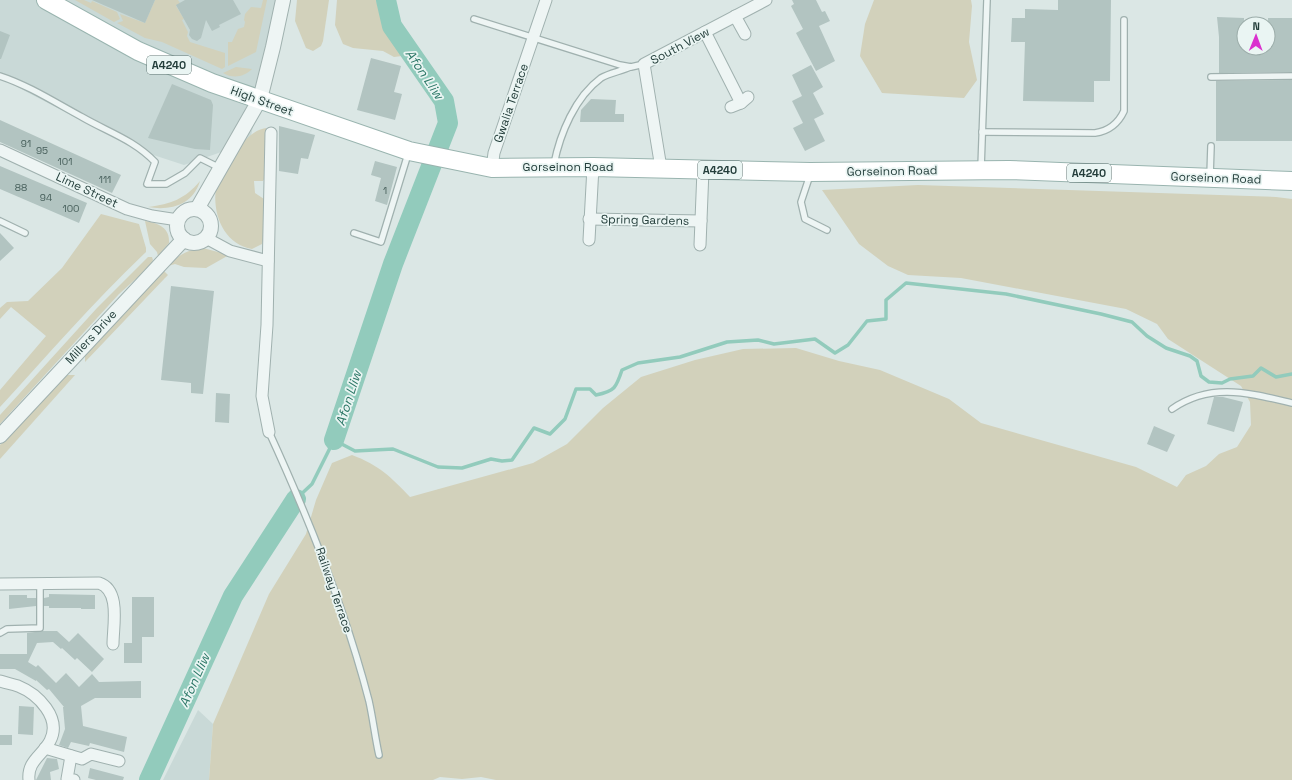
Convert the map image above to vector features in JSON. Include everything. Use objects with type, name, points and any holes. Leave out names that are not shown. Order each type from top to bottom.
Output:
[{"type":"main road","name":"High Street","points":[[46,0],[138,51],[212,83],[413,153],[492,168]]},
{"type":"main road","name":"Gorseinon Road","points":[[492,168],[554,166],[810,172],[981,170],[1292,181]]},
{"type":"street","points":[[197,209],[260,99],[283,0]]},
{"type":"street","name":"Gwalia Terrace","points":[[492,168],[494,153],[546,0]]},
{"type":"street","name":"South View","points":[[661,168],[644,64],[766,0]]},
{"type":"street","points":[[735,16],[745,34]]},
{"type":"street","points":[[705,32],[740,102]]},
{"type":"street","points":[[269,432],[262,396],[267,325],[271,133]]},
{"type":"street","name":"Lime Street","points":[[0,150],[127,209],[152,216],[178,220]]},
{"type":"street","name":"Spring Gardens","points":[[588,240],[593,167]]},
{"type":"street","name":"Spring Gardens","points":[[700,245],[703,170]]},
{"type":"street","points":[[197,209],[206,214],[210,223],[209,234],[206,238],[192,243],[184,239],[177,229],[178,220],[183,212],[197,209]]},
{"type":"street","name":"Spring Gardens","points":[[589,219],[701,221]]},
{"type":"street","points":[[206,238],[230,251],[268,261]]},
{"type":"street","name":"Millers Drive","points":[[0,436],[184,239]]},
{"type":"street","points":[[0,584],[99,583],[110,589],[113,602],[113,644]]},
{"type":"street","points":[[0,681],[18,686],[43,704],[53,721],[52,736],[45,748],[30,765],[29,780]]},
{"type":"street","points":[[45,748],[82,759],[91,754],[119,761]]},
{"type":"street","points":[[71,756],[67,779],[74,780]]},
{"type":"lane","points":[[981,170],[987,0]]},
{"type":"lane","points":[[474,19],[532,38],[631,67]]},
{"type":"lane","points":[[982,132],[1095,133],[1104,132],[1111,128],[1120,119],[1124,111],[1124,20]]},
{"type":"lane","points":[[554,166],[557,149],[578,101],[602,78],[631,67],[644,64]]},
{"type":"lane","points":[[0,76],[89,121],[121,135],[144,150],[155,162],[147,184],[166,184],[185,173],[200,158],[220,168]]},
{"type":"lane","points":[[1211,77],[1292,76]]},
{"type":"lane","points":[[1210,178],[1211,146]]},
{"type":"lane","points":[[354,233],[381,242],[413,153]]},
{"type":"lane","points":[[810,172],[801,202],[805,218],[827,230]]},
{"type":"lane","points":[[0,221],[25,233]]},
{"type":"lane","points":[[1172,409],[1185,400],[1210,392],[1239,392],[1292,403]]},
{"type":"lane","name":"Railway Terrace","points":[[269,432],[287,470],[319,548],[352,644],[369,703],[379,755]]},
{"type":"lane","points":[[0,633],[7,629],[40,628],[40,584]]},
{"type":"shaded area","points":[[0,0],[276,0],[250,142],[184,165],[138,150],[0,78]]},
{"type":"shaded area","points":[[198,710],[213,724],[209,780],[163,780]]},
{"type":"green space","points":[[75,0],[84,0],[91,3],[92,1],[117,12],[120,19],[114,22]]},
{"type":"green space","points":[[155,0],[178,0],[180,3],[176,6],[184,19],[182,20],[188,32],[187,36],[190,42],[225,53],[225,67],[222,69],[162,42],[145,38],[117,23],[123,21],[120,14],[145,23]]},
{"type":"green space","points":[[263,0],[267,0],[256,52],[228,66],[228,42],[232,42],[238,29],[244,27],[245,14],[251,7],[261,8]]},
{"type":"green space","points":[[297,0],[329,0],[323,41],[321,46],[313,51],[306,48],[295,21]]},
{"type":"green space","points":[[337,0],[376,0],[384,28],[401,48],[402,56],[394,57],[383,51],[353,48],[343,44],[335,25]]},
{"type":"green space","points":[[874,0],[971,0],[972,6],[969,42],[977,80],[964,98],[882,93],[860,56],[865,24]]},
{"type":"green space","points":[[236,67],[252,69],[246,74],[238,76],[231,76],[223,73]]},
{"type":"green space","points":[[266,128],[266,176],[263,181],[254,181],[255,193],[264,199],[264,237],[262,244],[252,249],[242,246],[234,241],[222,226],[216,208],[216,188],[242,143],[257,131]]},
{"type":"green space","points":[[200,181],[192,196],[180,204],[164,208],[148,207],[177,200],[189,192]]},
{"type":"green space","points":[[918,185],[1276,197],[1292,199],[1292,780],[496,780],[481,777],[462,779],[440,777],[433,780],[209,780],[213,724],[269,594],[306,534],[316,500],[332,463],[352,455],[370,463],[384,472],[410,497],[533,463],[567,444],[603,408],[641,377],[695,360],[743,349],[796,348],[839,361],[880,370],[949,399],[981,423],[1136,467],[1177,487],[1186,475],[1206,466],[1219,454],[1237,447],[1251,425],[1250,402],[1241,386],[1168,339],[1157,324],[1126,309],[961,278],[908,275],[888,266],[859,244],[822,190]]},
{"type":"green space","points":[[101,214],[139,224],[146,252],[90,309],[0,407],[0,390],[46,336],[11,307],[0,319],[0,308],[7,302],[28,301],[62,268]]},
{"type":"green space","points":[[145,221],[155,223],[163,227],[168,234],[169,243],[158,256],[157,252],[150,244]]},
{"type":"green space","points":[[203,248],[229,255],[206,268],[184,267],[175,264],[168,266],[184,253]]},
{"type":"green space","points":[[148,257],[152,257],[153,260],[150,266],[119,294],[0,424],[0,415],[97,308]]},
{"type":"green space","points":[[163,270],[168,275],[85,362],[85,355]]},
{"type":"green space","points":[[65,375],[75,375],[0,459],[0,445]]},
{"type":"building","points":[[92,0],[155,0],[145,23]]},
{"type":"building","points":[[185,0],[233,0],[241,14],[219,25],[220,27],[212,31],[206,20],[201,38],[197,41],[192,39],[189,35],[190,30],[176,5]]},
{"type":"building","points":[[792,0],[816,0],[822,12],[825,11],[830,21],[819,26],[835,61],[816,71],[796,33],[803,29],[791,6],[794,4]]},
{"type":"building","points":[[1058,0],[1111,0],[1110,81],[1094,81],[1094,102],[1023,101],[1025,42],[1011,42],[1012,18],[1025,18],[1025,9],[1058,10]]},
{"type":"building","points":[[1217,17],[1236,18],[1236,56],[1276,56],[1276,18],[1292,18],[1292,72],[1219,73],[1219,37]]},
{"type":"building","points":[[0,31],[10,35],[1,59],[0,59]]},
{"type":"building","points":[[371,58],[401,66],[394,92],[402,94],[395,120],[357,110]]},
{"type":"building","points":[[811,65],[823,87],[813,93],[824,114],[814,119],[825,141],[805,151],[793,128],[803,123],[792,101],[802,96],[792,75]]},
{"type":"building","points":[[1292,80],[1292,141],[1216,141],[1216,81]]},
{"type":"building","points":[[172,84],[211,100],[213,105],[210,150],[195,149],[148,138]]},
{"type":"building","points":[[591,99],[616,100],[615,114],[624,114],[624,122],[580,122],[581,110]]},
{"type":"building","points":[[0,120],[121,175],[112,193],[0,142]]},
{"type":"building","points":[[279,126],[315,135],[308,159],[301,158],[298,174],[279,171]]},
{"type":"building","points":[[375,161],[397,167],[387,205],[375,201],[381,178],[371,175]]},
{"type":"building","points":[[0,166],[87,203],[79,223],[0,189]]},
{"type":"building","points":[[0,233],[14,248],[0,261]]},
{"type":"building","points":[[171,286],[214,291],[203,394],[191,393],[191,383],[161,380]]},
{"type":"building","points":[[216,393],[230,394],[229,423],[215,422]]},
{"type":"building","points":[[1214,397],[1223,397],[1243,402],[1234,432],[1207,424]]},
{"type":"building","points":[[1154,426],[1175,435],[1167,452],[1147,444]]},
{"type":"building","points":[[49,594],[95,595],[95,609],[49,608],[49,606],[44,606],[44,598],[49,597]]},
{"type":"building","points":[[9,595],[27,595],[27,598],[36,598],[36,606],[9,609]]},
{"type":"building","points":[[132,597],[154,597],[154,637],[142,637],[142,663],[124,663],[124,643],[132,643]]},
{"type":"building","points":[[57,631],[69,642],[78,633],[104,659],[92,672],[77,658],[75,660],[53,642],[37,643],[28,662],[36,667],[38,665],[56,683],[66,673],[79,687],[92,674],[99,682],[141,681],[141,698],[95,698],[81,706],[83,726],[127,737],[124,752],[90,743],[89,746],[71,742],[68,748],[59,745],[65,729],[64,707],[49,689],[47,690],[36,680],[15,669],[0,669],[0,654],[27,654],[27,633]]},
{"type":"building","points":[[19,706],[34,707],[33,735],[18,734]]},
{"type":"building","points":[[0,735],[12,735],[12,745],[0,745]]},
{"type":"building","points":[[47,758],[57,759],[59,769],[50,772],[51,780],[36,780]]},
{"type":"building","points":[[90,768],[124,777],[123,780],[96,780],[88,778]]},
{"type":"waterway","name":"Afon Lliw","points":[[334,440],[393,264],[448,123],[444,101],[392,26],[386,0]]},
{"type":"waterway","points":[[296,499],[312,484],[334,440],[355,451],[393,449],[438,467],[462,468],[491,459],[502,461],[512,460],[534,428],[550,434],[565,419],[576,389],[590,389],[596,395],[602,394],[614,388],[622,370],[638,363],[680,357],[727,342],[758,340],[774,344],[815,339],[835,353],[848,345],[867,321],[886,319],[886,300],[906,283],[1006,294],[1132,322],[1147,336],[1166,348],[1190,356],[1197,361],[1201,376],[1209,382],[1222,383],[1230,379],[1253,376],[1261,368],[1276,377],[1292,374]]},
{"type":"waterway","name":"Afon Lliw","points":[[149,780],[233,596],[296,499]]}]
